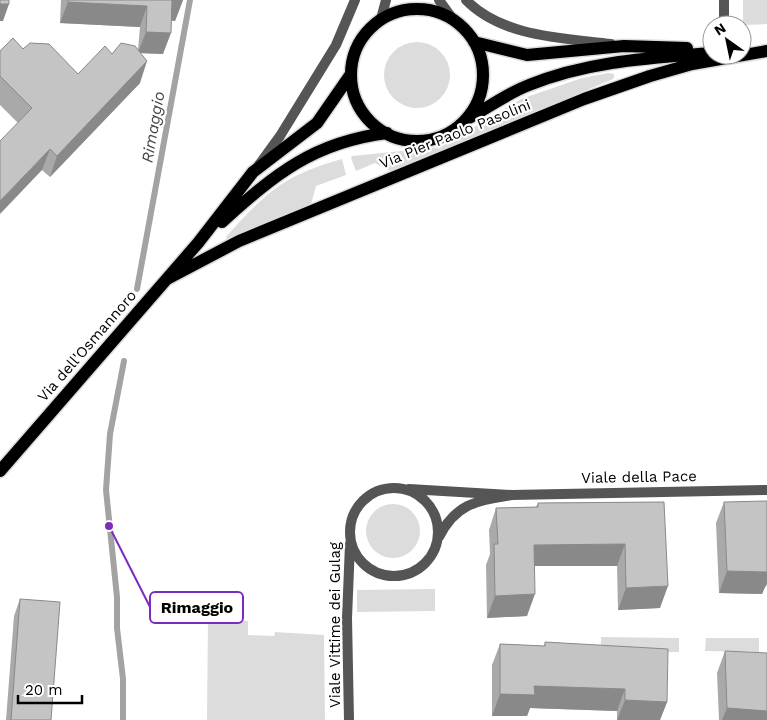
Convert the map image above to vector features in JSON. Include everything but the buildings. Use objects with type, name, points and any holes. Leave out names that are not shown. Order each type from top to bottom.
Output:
[{"type":"main road","name":"Via dell'Osmannoro","points":[[0,470],[198,243],[253,172],[317,123],[350,74],[353,58],[359,43],[368,30],[381,19],[404,10],[416,8],[441,12],[464,28],[474,42],[482,62],[482,84],[476,104],[463,122],[450,132],[435,138],[418,141],[402,139],[387,133],[364,115],[357,102],[350,74]]},
{"type":"main road","name":"Via Pier Paolo Pasolini","points":[[474,42],[527,55],[624,46],[702,50]]},
{"type":"main road","name":"Via Pier Paolo Pasolini","points":[[752,50],[767,50]]},
{"type":"main road","name":"Via Pier Paolo Pasolini","points":[[167,279],[239,241],[584,99],[650,76],[692,64],[767,50]]},
{"type":"main road","name":"Via Pier Paolo Pasolini","points":[[463,122],[528,86],[583,68],[624,60],[702,52]]},
{"type":"main road","name":"Via dell'Osmannoro","points":[[198,243],[262,185],[309,155],[342,142],[387,133]]},
{"type":"street","name":"Via dell'Osmannoro","points":[[253,172],[280,136],[336,45],[355,0]]},
{"type":"street","points":[[381,19],[386,0]]},
{"type":"street","name":"Via dell'Osmannoro","points":[[439,0],[452,18]]},
{"type":"street","name":"Via Pier Paolo Pasolini","points":[[466,0],[493,20],[524,31],[624,46]]},
{"type":"street","points":[[724,0],[724,15]]},
{"type":"street","points":[[396,488],[416,494],[425,501],[436,519],[437,540],[429,558],[419,568],[406,574],[386,575],[373,570],[361,561],[354,549],[350,530],[355,511],[368,497],[386,489],[396,488]]},
{"type":"street","name":"Viale della Pace","points":[[396,488],[512,495],[767,490]]},
{"type":"street","name":"Viale della Pace","points":[[437,540],[447,521],[466,506],[481,500],[512,495]]},
{"type":"street","name":"Viale Vittime dei Gulag","points":[[349,720],[347,618],[350,530]]},
{"type":"shaded area","points":[[743,0],[767,0],[767,24],[752,25],[752,15],[743,15]]},
{"type":"shaded area","points":[[417,42],[430,44],[440,52],[448,62],[450,75],[448,88],[440,98],[430,106],[417,108],[404,106],[394,98],[386,88],[384,75],[386,62],[394,52],[404,44]]},
{"type":"shaded area","points":[[608,73],[614,74],[614,78],[391,171],[375,163],[356,171],[351,158],[352,156],[441,147],[521,99],[582,78]]},
{"type":"shaded area","points":[[342,159],[346,175],[316,186],[311,204],[228,240],[226,237],[252,208],[277,188],[305,172]]},
{"type":"shaded area","points":[[393,504],[403,506],[412,512],[418,521],[420,531],[418,541],[412,550],[403,556],[393,558],[383,556],[374,550],[368,541],[366,531],[368,521],[374,512],[383,506]]},
{"type":"shaded area","points":[[435,589],[435,611],[357,612],[357,590]]},
{"type":"shaded area","points":[[208,616],[248,621],[248,635],[274,636],[275,632],[324,635],[325,720],[207,720]]},
{"type":"shaded area","points":[[601,637],[679,638],[679,652],[601,652]]},
{"type":"shaded area","points":[[706,638],[759,638],[759,652],[705,651]]},
{"type":"waterway","name":"Rimaggio","points":[[137,289],[190,0]]},
{"type":"waterway","name":"Rimaggio","points":[[123,720],[123,679],[117,628],[117,597],[106,490],[110,434],[124,361]]},
{"type":"place","name":"Rimaggio","points":[[109,526]]}]
